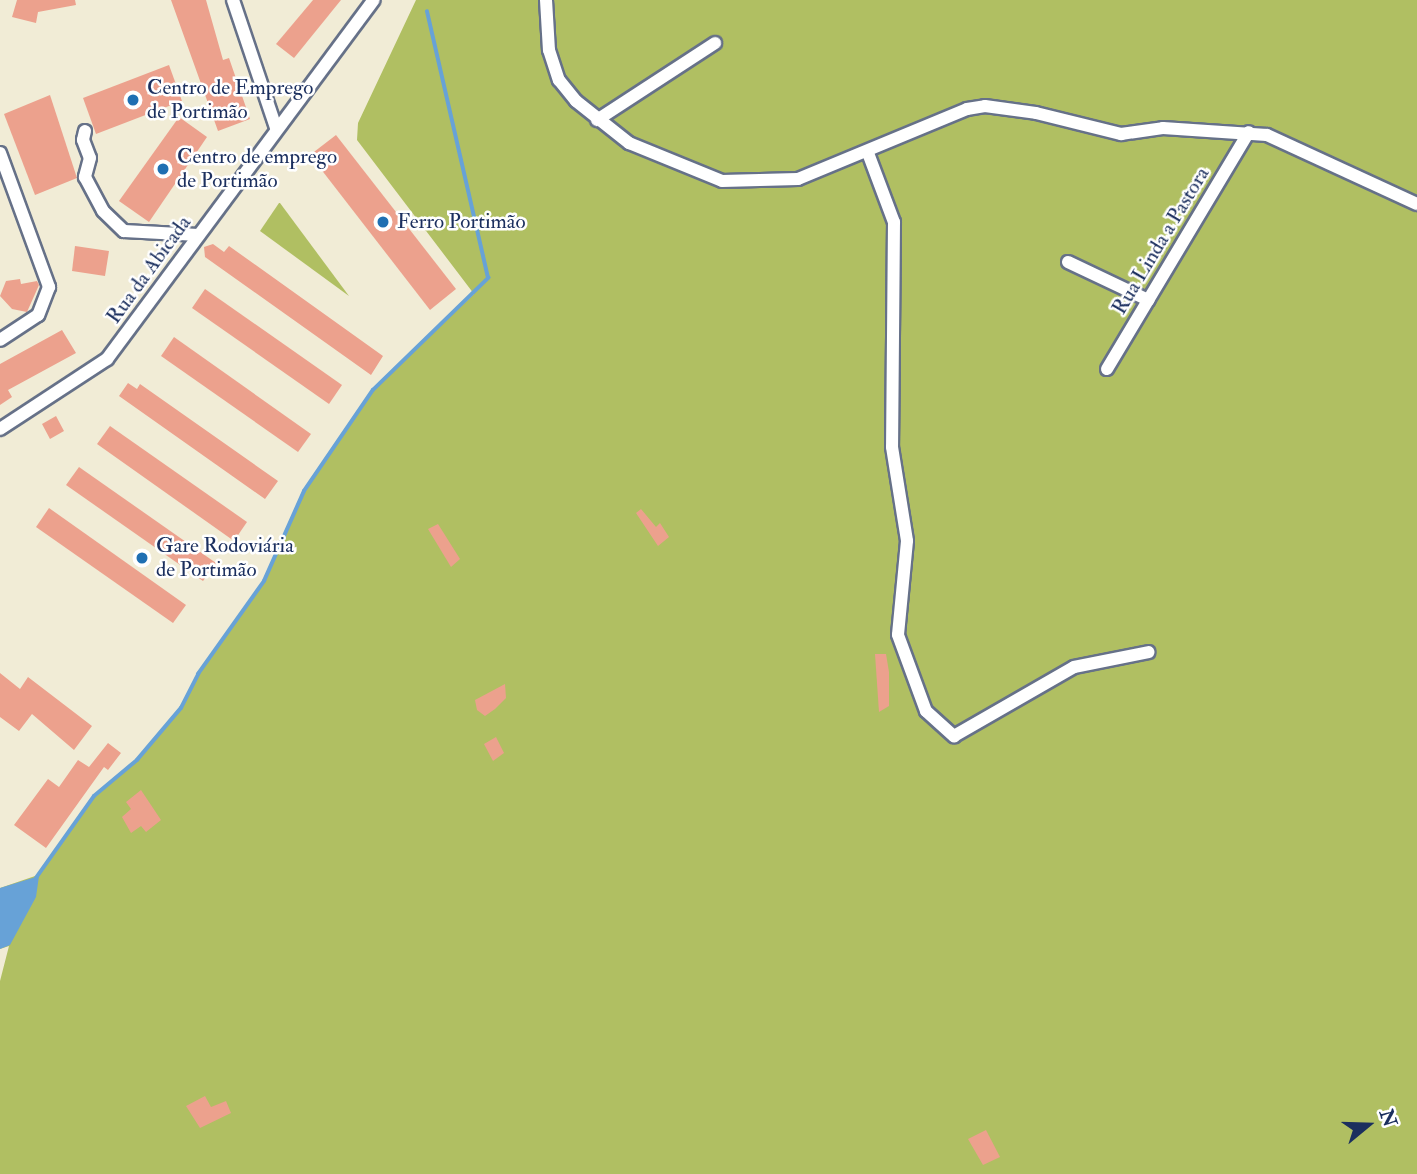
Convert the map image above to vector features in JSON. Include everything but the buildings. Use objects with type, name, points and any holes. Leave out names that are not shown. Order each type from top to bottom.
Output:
[{"type":"street","points":[[233,0],[276,128]]},
{"type":"street","name":"Rua da Abicada","points":[[0,429],[107,359],[276,128],[374,0]]},
{"type":"street","points":[[546,0],[549,50],[559,80],[597,120],[629,143],[722,180],[798,179],[868,153],[967,110],[985,106],[1036,113],[1121,134],[1163,128],[1249,132],[1288,142],[1417,204]]},
{"type":"street","points":[[597,120],[715,43]]},
{"type":"street","points":[[85,131],[83,140],[90,158],[85,177],[103,211],[124,231],[198,235]]},
{"type":"street","name":"Rua Linda a Pastora","points":[[1107,369],[1249,132]]},
{"type":"street","points":[[0,153],[49,287],[38,315],[0,340]]},
{"type":"street","points":[[868,153],[894,222],[892,447],[907,541],[898,635],[926,710],[954,736],[1074,667],[1149,652]]},
{"type":"street","points":[[1069,262],[1149,300]]},
{"type":"green space","points":[[416,0],[1417,0],[1417,1174],[0,1174],[0,981],[9,946],[0,949],[0,888],[38,875],[94,796],[137,760],[181,708],[198,674],[264,581],[304,491],[373,390],[474,294],[357,140],[358,123]]},
{"type":"green space","points":[[280,203],[349,296],[260,231]]},
{"type":"water","points":[[39,876],[36,897],[10,945],[0,949],[0,888]]},
{"type":"waterway","points":[[36,878],[94,796],[137,760],[181,708],[198,674],[264,581],[304,491],[373,390],[488,278],[427,12]]},
{"type":"place","name":"Centro de Emprego de Portimão","points":[[133,100]]},
{"type":"place","name":"Centro de emprego de Portimão","points":[[163,169]]},
{"type":"place","name":"Ferro Portimão","points":[[383,222]]},
{"type":"place","name":"Gare Rodoviária de Portimão","points":[[142,558]]}]
